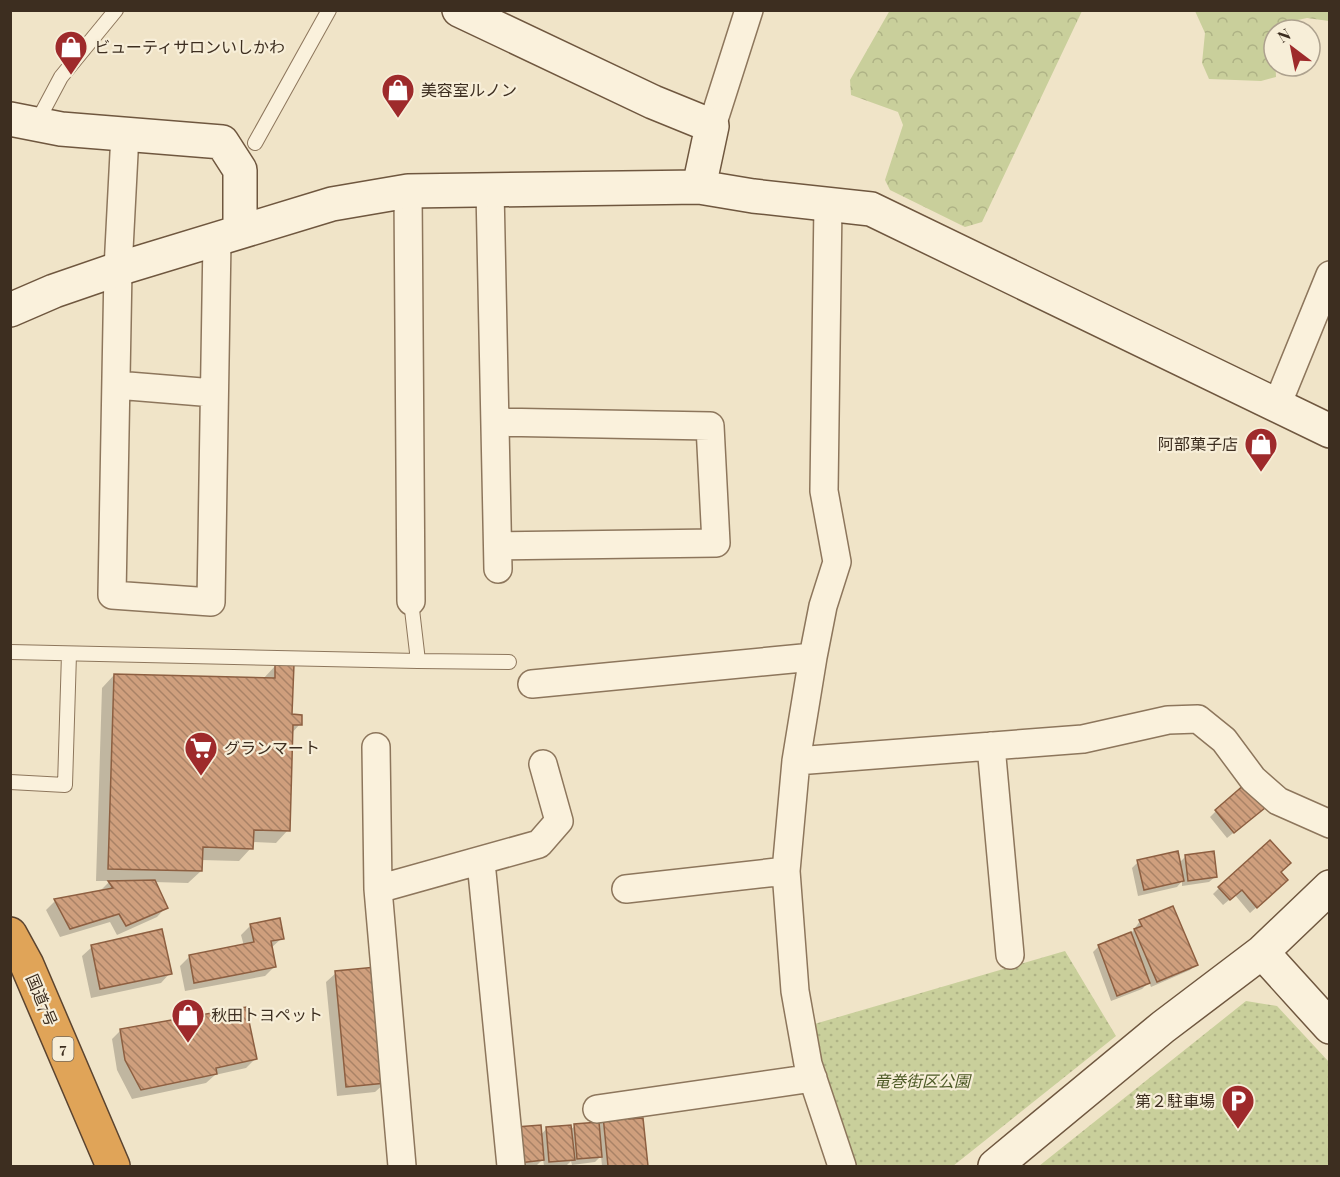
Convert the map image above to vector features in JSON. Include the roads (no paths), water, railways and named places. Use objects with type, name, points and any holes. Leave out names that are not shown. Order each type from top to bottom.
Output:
[{"type":"highway","name":"国道7号","points":[[10,934],[27,965],[112,1167]]},
{"type":"street","points":[[459,10],[653,102],[712,126]]},
{"type":"street","points":[[699,187],[712,126],[749,10]]},
{"type":"street","points":[[23,122],[222,142],[240,170],[228,235],[214,393],[211,602],[112,595],[118,269],[125,134]]},
{"type":"street","points":[[10,310],[118,269],[332,204],[408,191],[699,187],[871,209],[1329,430]]},
{"type":"street","points":[[490,190],[495,422],[498,557],[717,543],[710,426],[495,422]]},
{"type":"street","points":[[408,191],[411,601]]},
{"type":"street","points":[[828,204],[824,491],[837,562],[823,606],[813,657],[796,760],[786,871],[795,991],[813,1078],[842,1167]]},
{"type":"street","points":[[1277,405],[1329,275]]},
{"type":"street","points":[[116,385],[214,393]]},
{"type":"street","points":[[532,684],[813,657]]},
{"type":"street","points":[[796,760],[1083,739],[1168,720],[1198,719],[1224,740],[1253,779],[1278,801],[1329,824]]},
{"type":"street","points":[[991,746],[1010,955]]},
{"type":"street","points":[[376,747],[378,889],[402,1167]]},
{"type":"street","points":[[378,889],[539,844],[559,821],[543,764]]},
{"type":"street","points":[[481,862],[511,1167]]},
{"type":"street","points":[[626,889],[786,871]]},
{"type":"street","points":[[994,1167],[1163,1027],[1262,952],[1329,887]]},
{"type":"street","points":[[1262,952],[1329,1027]]},
{"type":"street","points":[[597,1109],[813,1078]]},
{"type":"lane","points":[[23,122],[116,10]]},
{"type":"lane","points":[[255,143],[329,10]]},
{"type":"lane","points":[[411,601],[418,661]]},
{"type":"lane","points":[[10,652],[509,662]]},
{"type":"lane","points":[[10,782],[65,785],[69,654]]},
{"type":"place","name":"ビューティサロンいしかわ","points":[[71,76]]},
{"type":"place","name":"美容室ルノン","points":[[398,119]]},
{"type":"place","name":"阿部菓子店","points":[[1261,473]]},
{"type":"place","name":"グランマート","points":[[201,777]]},
{"type":"place","name":"秋田トヨペット","points":[[188,1044]]},
{"type":"place","name":"第２駐車場","points":[[1238,1130]]},
{"type":"park label","name":"竜巻街区公園","points":[[922,1081]]}]
